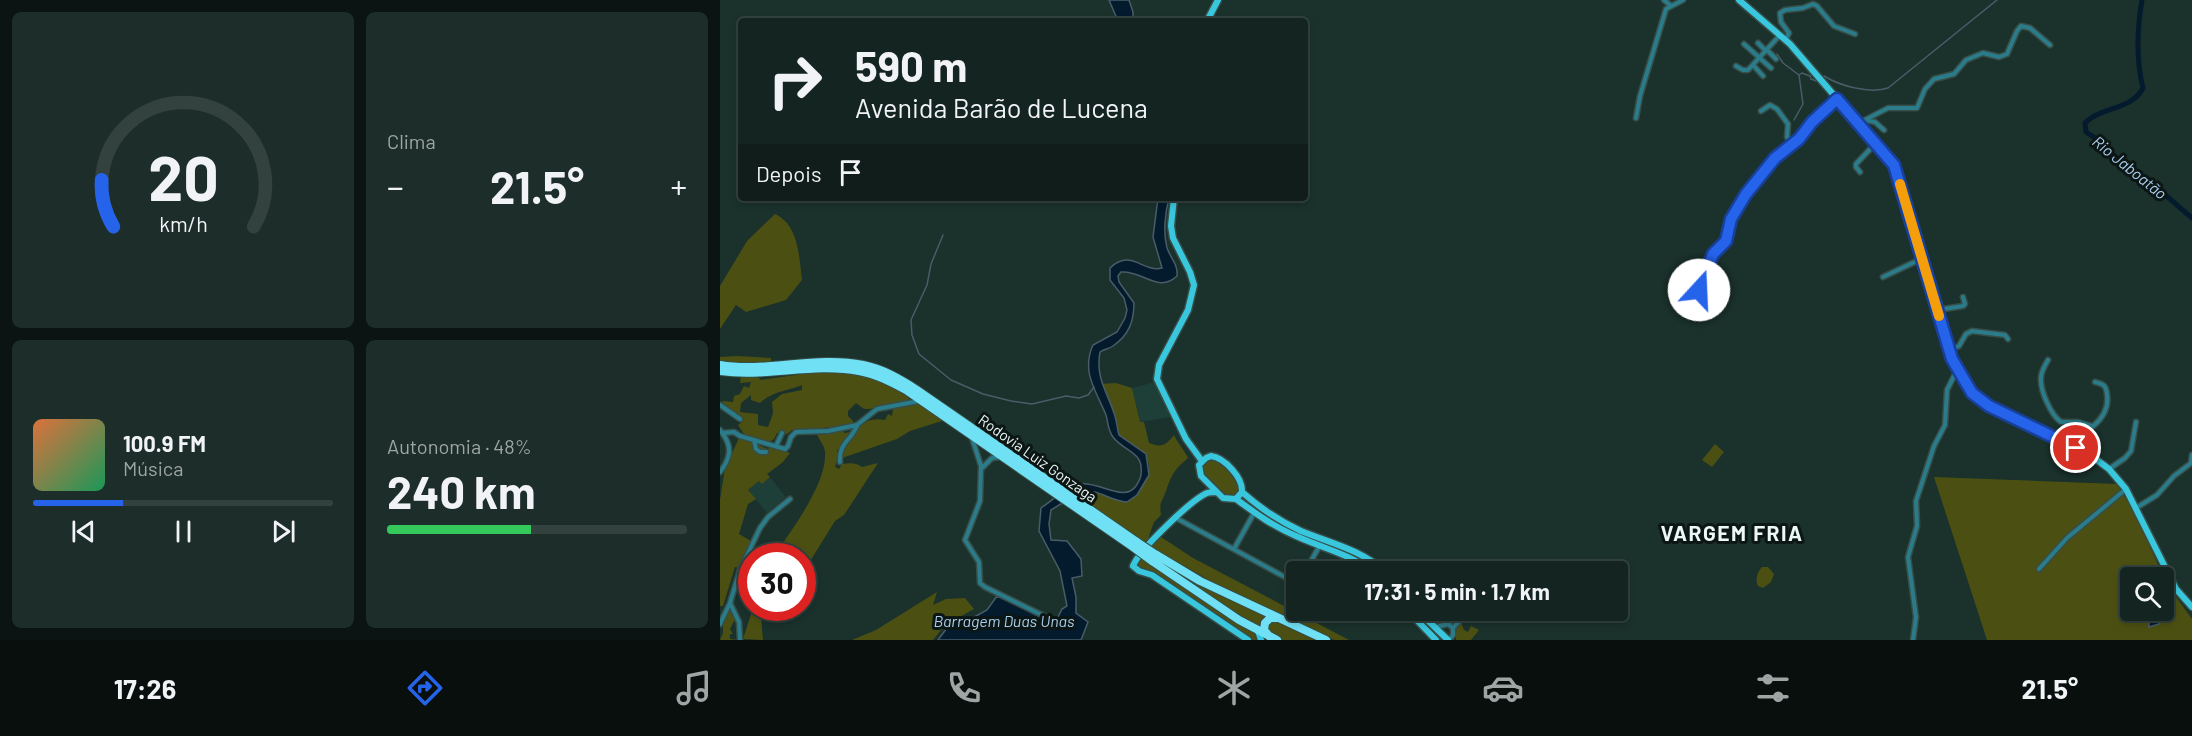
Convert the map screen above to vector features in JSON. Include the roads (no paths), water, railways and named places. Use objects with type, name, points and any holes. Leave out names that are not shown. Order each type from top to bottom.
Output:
[{"type":"highway","name":"Rodovia Luiz Gonzaga","points":[[720,365],[760,367],[844,363],[877,369],[892,375],[917,390],[1056,490],[1272,639]]},
{"type":"highway","name":"Rodovia Luiz Gonzaga","points":[[720,371],[771,373],[845,369],[861,371],[889,381],[970,435],[987,449],[1056,490]]},
{"type":"highway","name":"Rodovia Luiz Gonzaga","points":[[1153,557],[1326,640]]},
{"type":"highway","points":[[1272,639],[1264,630],[1265,623],[1270,618],[1279,618]]},
{"type":"main road","points":[[1209,18],[1218,0]]},
{"type":"main road","points":[[1739,0],[1783,37],[1837,99],[1862,122],[1894,165],[1949,350],[1957,370],[1972,393],[1989,406],[2089,454],[2109,469],[2126,489],[2170,579],[2192,607]]},
{"type":"main road","points":[[1174,201],[1171,226],[1173,238],[1194,285],[1188,310],[1158,365],[1157,379],[1186,439],[1202,461],[1200,473],[1223,498],[1236,499],[1286,532],[1357,561]]},
{"type":"main road","points":[[1202,461],[1211,456],[1219,458],[1240,480],[1242,492],[1267,512],[1302,531],[1364,555],[1372,561]]},
{"type":"main road","points":[[1206,494],[1208,484]]},
{"type":"main road","points":[[1216,492],[1206,494],[1176,518],[1151,542],[1134,564],[1135,568],[1152,575],[1248,640]]},
{"type":"main road","points":[[1236,499],[1242,492]]},
{"type":"main road","points":[[1418,621],[1436,640]]},
{"type":"main road","points":[[1427,621],[1451,639]]},
{"type":"main road","points":[[1258,631],[1262,640]]},
{"type":"street","points":[[1664,0],[1670,5]]},
{"type":"street","points":[[1636,118],[1665,12],[1670,5],[1683,0]]},
{"type":"street","points":[[1736,66],[1746,70],[1789,33],[1781,22],[1780,13],[1785,10],[1803,8],[1813,4],[1834,26],[1855,34]]},
{"type":"street","points":[[1862,122],[1888,108],[1917,108],[1930,82],[1938,77],[1954,74],[1970,58],[1986,52],[2004,57],[2017,31],[2022,26],[2030,28],[2050,45]]},
{"type":"street","points":[[1758,43],[1776,59]]},
{"type":"street","points":[[1744,44],[1771,68]]},
{"type":"street","points":[[1753,65],[1763,76]]},
{"type":"street","points":[[1699,290],[1713,254],[1726,241],[1731,219],[1746,194],[1775,158],[1799,139],[1812,122],[1837,99]]},
{"type":"street","points":[[1761,111],[1770,105],[1777,109],[1788,124],[1787,137],[1793,144]]},
{"type":"street","points":[[1862,122],[1875,122],[1884,130]]},
{"type":"street","points":[[1860,172],[1856,164],[1876,142]]},
{"type":"street","points":[[1883,277],[1921,259]]},
{"type":"street","points":[[1938,310],[1963,306],[1965,304],[1963,297]]},
{"type":"street","points":[[1949,350],[1959,346],[1966,334],[1972,331],[2005,336],[2008,339]]},
{"type":"street","points":[[2048,360],[2041,375],[2041,383],[2055,417],[2061,422],[2078,422],[2092,426]]},
{"type":"street","points":[[1913,640],[1916,617],[1908,557],[1917,526],[1916,501],[1934,446],[1945,425],[1948,386],[1957,370]]},
{"type":"street","points":[[2058,441],[2077,437],[2104,414],[2108,402],[2106,388],[2102,383],[2095,382]]},
{"type":"street","points":[[721,432],[734,432],[782,449],[787,448],[793,434],[799,431],[828,431],[857,425],[877,409],[920,401]]},
{"type":"street","points":[[720,405],[740,419]]},
{"type":"street","points":[[2109,469],[2131,451],[2136,422]]},
{"type":"street","points":[[840,462],[839,451],[857,425]]},
{"type":"street","points":[[720,472],[729,458],[730,450],[728,441],[721,432]]},
{"type":"street","points":[[776,446],[782,433]]},
{"type":"street","points":[[970,435],[981,466],[979,507],[965,540],[979,562],[980,583],[1052,620]]},
{"type":"street","points":[[754,440],[756,449],[766,452]]},
{"type":"street","points":[[2136,508],[2161,492],[2174,476],[2191,463],[2192,454]]},
{"type":"street","points":[[981,466],[986,460],[1003,458]]},
{"type":"street","points":[[2039,569],[2067,538],[2126,489]]},
{"type":"street","points":[[720,624],[730,603],[740,570],[762,524],[790,499]]},
{"type":"street","points":[[1234,549],[1254,513]]},
{"type":"street","points":[[1176,518],[1286,578]]},
{"type":"street","points":[[1311,561],[1322,538]]},
{"type":"street","points":[[730,603],[739,622],[740,640]]},
{"type":"street","points":[[1432,627],[1448,624],[1451,621]]},
{"type":"street","points":[[1451,639],[1453,628],[1459,621]]},
{"type":"street","points":[[1448,624],[1453,628]]},
{"type":"water","points":[[1109,0],[1129,0],[1133,18],[1117,18]]},
{"type":"water","name":"Barragem Duas Unas","points":[[1158,201],[1168,201],[1165,236],[1177,276],[1163,283],[1129,272],[1121,272],[1118,276],[1119,282],[1134,303],[1132,322],[1118,342],[1100,352],[1099,361],[1101,378],[1115,416],[1119,435],[1146,454],[1149,475],[1137,495],[1127,502],[1089,492],[1072,498],[1051,510],[1049,524],[1051,540],[1067,541],[1081,559],[1082,576],[1072,578],[1076,597],[1076,613],[1088,622],[1081,640],[938,640],[947,628],[987,610],[997,596],[1055,623],[1062,609],[1067,606],[1060,571],[1039,531],[1041,508],[1065,491],[1080,484],[1095,485],[1118,492],[1131,491],[1136,486],[1141,476],[1141,466],[1136,456],[1117,442],[1110,432],[1106,415],[1090,377],[1089,362],[1093,345],[1117,332],[1127,310],[1124,298],[1110,280],[1110,268],[1124,260],[1155,269],[1162,268],[1153,237]]},
{"type":"water","points":[[2149,621],[2161,621],[2159,624],[2149,627]]},
{"type":"waterway","points":[[1824,76],[1855,88],[1873,90],[1888,88],[1997,0]]},
{"type":"waterway","name":"Rio Jaboatão","points":[[2142,0],[2138,44],[2143,88],[2131,101],[2099,114],[2085,123],[2086,132],[2101,142],[2125,167],[2147,179],[2192,218]]},
{"type":"waterway","points":[[1777,54],[1783,63],[1799,75]]},
{"type":"waterway","points":[[1794,120],[1803,104],[1799,75],[1802,73],[1816,81]]},
{"type":"waterway","points":[[943,235],[931,264],[927,285],[911,320],[912,335],[919,354],[951,380],[983,394],[1011,401],[1032,404],[1066,396],[1079,398],[1088,395],[1094,387]]},
{"type":"district","name":"VARGEM FRIA","points":[[1732,532]]}]
